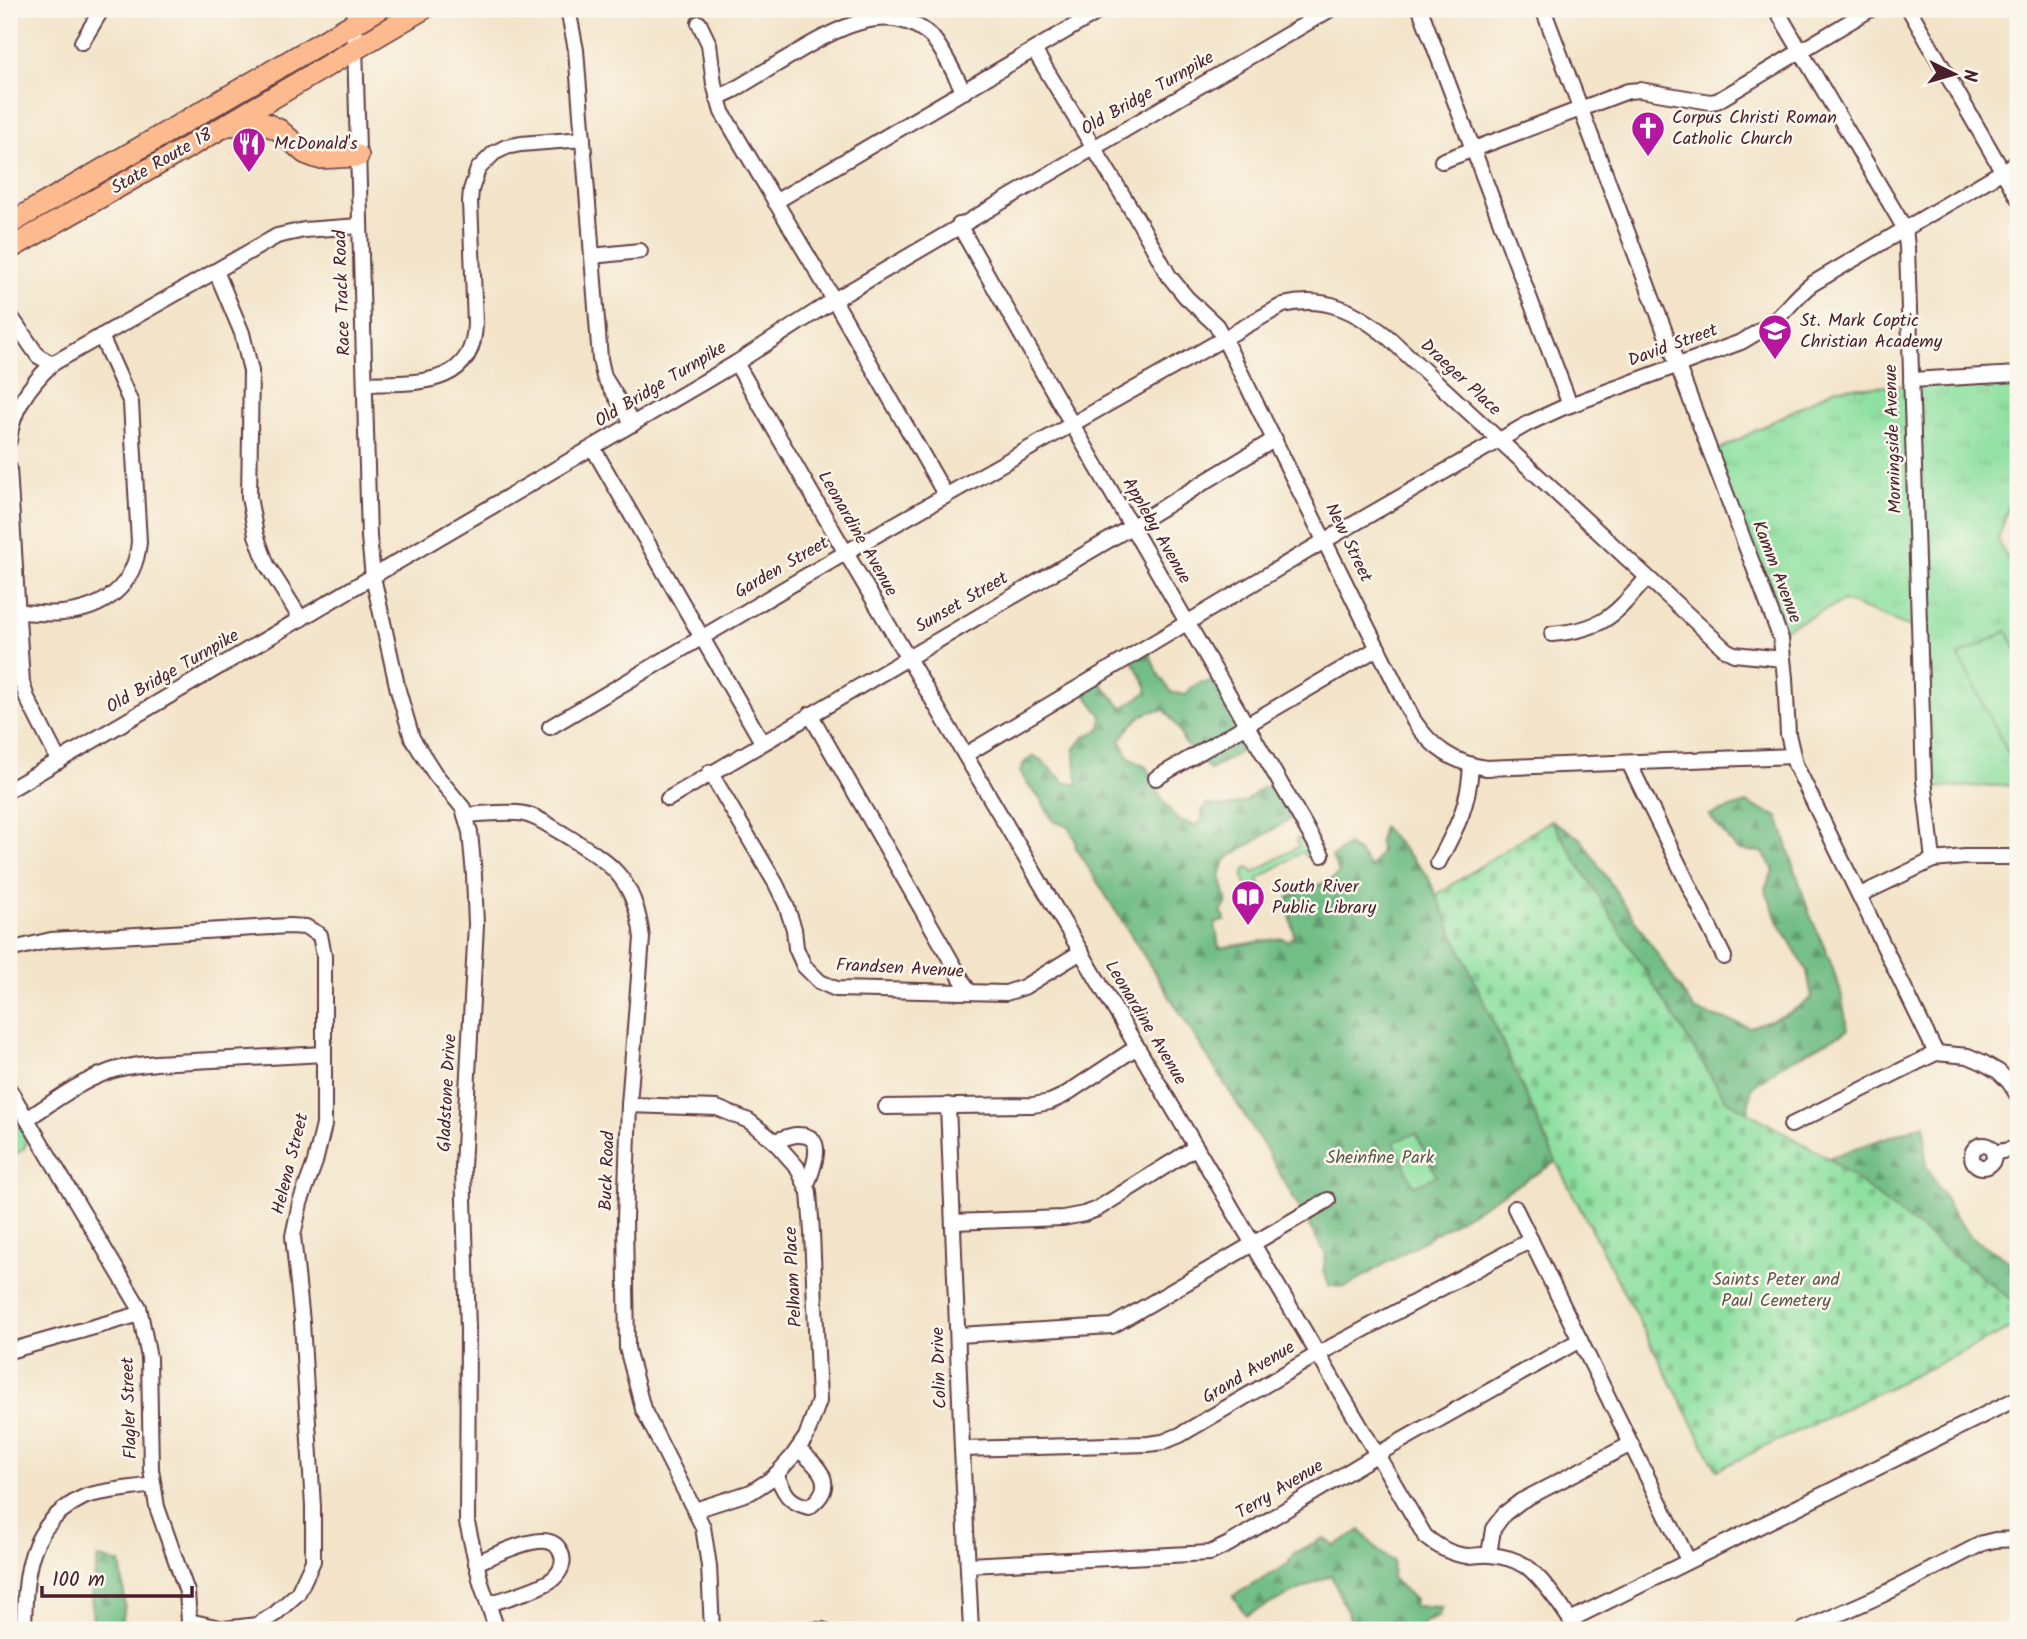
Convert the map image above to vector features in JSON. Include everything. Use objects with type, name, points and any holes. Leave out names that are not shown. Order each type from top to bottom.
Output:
[{"type":"highway","name":"State Route 18","points":[[9,224],[354,16],[379,9]]},
{"type":"highway","name":"State Route 18","points":[[9,249],[423,9]]},
{"type":"highway","points":[[225,125],[266,124],[279,130],[305,153],[318,158],[358,156]]},
{"type":"street","points":[[82,42],[102,9]]},
{"type":"street","points":[[568,9],[576,50],[600,359],[604,377],[633,424]]},
{"type":"street","points":[[775,202],[1103,9]]},
{"type":"street","name":"Old Bridge Turnpike","points":[[9,790],[593,448],[960,225],[1331,9]]},
{"type":"street","points":[[1420,9],[1570,405]]},
{"type":"street","name":"Kamm Avenue","points":[[1543,9],[1781,639],[1788,734],[1795,764],[1937,1053]]},
{"type":"street","name":"Morningside Avenue","points":[[1776,9],[1905,229],[1924,780],[1933,860]]},
{"type":"street","points":[[1442,161],[1628,91],[1640,90],[1717,101],[1871,9]]},
{"type":"street","points":[[1909,9],[2018,198]]},
{"type":"street","points":[[717,98],[835,29],[875,15],[899,17],[921,28],[939,47],[964,92]]},
{"type":"street","name":"Race Track Road","points":[[354,16],[369,537],[373,577]]},
{"type":"street","points":[[699,23],[709,44],[717,98],[722,113],[834,300],[946,496]]},
{"type":"street","name":"New Street","points":[[1034,50],[1169,276],[1186,297],[1216,325],[1414,720],[1433,745],[1449,757],[1471,765],[1497,768],[1793,756]]},
{"type":"street","points":[[365,384],[432,380],[453,371],[468,354],[475,332],[471,190],[478,169],[485,160],[506,147],[583,139]]},
{"type":"street","name":"David Street","points":[[965,755],[1529,423],[1570,405],[1741,342],[1758,333],[1812,284],[2018,162]]},
{"type":"street","name":"Appleby Avenue","points":[[960,225],[1072,425],[1322,855]]},
{"type":"street","points":[[9,441],[20,402],[33,383],[52,364],[278,236],[304,230],[360,226]]},
{"type":"street","points":[[592,256],[640,250]]},
{"type":"street","points":[[216,271],[242,333],[251,372],[249,497],[256,535],[267,565],[301,619]]},
{"type":"street","name":"Draeger Place","points":[[1072,425],[1283,306],[1305,302],[1339,307],[1366,319],[1389,338],[1726,650],[1734,654],[1783,659]]},
{"type":"street","points":[[9,314],[38,356],[52,364]]},
{"type":"street","points":[[18,612],[60,614],[93,606],[102,602],[133,572],[139,542],[131,403],[101,336]]},
{"type":"street","name":"Leonardine Avenue","points":[[736,363],[1425,1536],[1441,1549],[1451,1553],[1465,1556],[1489,1555],[1514,1560],[1527,1567],[1573,1625]]},
{"type":"street","points":[[1911,380],[2018,374]]},
{"type":"street","name":"Garden Street","points":[[550,726],[1072,425]]},
{"type":"street","name":"Sunset Street","points":[[668,799],[1131,527],[1275,439]]},
{"type":"street","points":[[593,448],[762,742]]},
{"type":"street","points":[[9,468],[22,683],[59,761]]},
{"type":"street","name":"Gladstone Drive","points":[[373,577],[398,690],[412,738],[435,774],[463,808],[470,832],[476,925],[463,1167],[468,1330],[467,1523],[476,1563],[497,1630]]},
{"type":"street","points":[[1552,634],[1592,627],[1616,613],[1647,578]]},
{"type":"street","points":[[1156,778],[1378,648]]},
{"type":"street","points":[[810,714],[969,992]]},
{"type":"street","points":[[1629,762],[1724,957]]},
{"type":"street","points":[[1438,863],[1466,805],[1471,765]]},
{"type":"street","name":"Frandsen Avenue","points":[[710,772],[776,884],[786,905],[794,929],[796,948],[804,967],[820,982],[836,989],[1006,993],[1024,988],[1081,952]]},
{"type":"street","name":"Buck Road","points":[[465,815],[524,814],[546,824],[601,856],[622,877],[635,899],[642,938],[629,1105],[625,1219],[627,1348],[643,1409],[703,1527],[709,1566],[712,1630]]},
{"type":"street","points":[[1860,895],[1933,860],[2018,857]]},
{"type":"street","name":"Helena Street","points":[[9,950],[51,940],[289,926],[306,927],[320,935],[324,956],[324,1125],[300,1203],[293,1236],[302,1322],[313,1507],[313,1561],[298,1593],[258,1628],[188,1626]]},
{"type":"street","points":[[886,1107],[1033,1105],[1050,1102],[1137,1047]]},
{"type":"street","points":[[1791,1125],[1937,1053],[1968,1056],[1982,1062],[1999,1072],[2018,1096]]},
{"type":"street","points":[[27,1119],[88,1080],[131,1066],[324,1054]]},
{"type":"street","name":"Flagler Street","points":[[9,1088],[139,1307],[149,1358],[153,1485],[157,1507],[187,1592],[188,1626]]},
{"type":"street","name":"Pelham Place","points":[[629,1105],[717,1108],[749,1121],[774,1141],[797,1167],[809,1192],[819,1401],[806,1437],[776,1474],[751,1492],[695,1510]]},
{"type":"street","name":"Colin Drive","points":[[948,1105],[971,1630]]},
{"type":"street","points":[[774,1141],[796,1135],[806,1136],[813,1141],[817,1158],[806,1187]]},
{"type":"street","points":[[953,1222],[1063,1218],[1084,1214],[1097,1209],[1196,1147]]},
{"type":"street","points":[[1993,1153],[2018,1148]]},
{"type":"street","points":[[958,1335],[1112,1326],[1328,1200]]},
{"type":"street","points":[[1515,1208],[1688,1560]]},
{"type":"street","name":"Grand Avenue","points":[[962,1450],[1163,1442],[1180,1435],[1318,1354],[1531,1240]]},
{"type":"street","points":[[9,1351],[140,1314]]},
{"type":"street","name":"Terry Avenue","points":[[968,1565],[1210,1553],[1376,1455],[1580,1340]]},
{"type":"street","points":[[1573,1625],[1688,1560],[2018,1398]]},
{"type":"street","points":[[1489,1555],[1493,1529],[1504,1514],[1521,1501],[1631,1444]]},
{"type":"street","points":[[776,1474],[787,1497],[809,1507],[817,1501],[824,1491],[825,1482],[818,1466],[798,1449]]},
{"type":"street","points":[[24,1630],[31,1555],[51,1519],[86,1496],[153,1485]]},
{"type":"street","points":[[1803,1630],[1884,1594],[1983,1543],[2018,1539]]},
{"type":"street","points":[[476,1563],[541,1541],[550,1541],[562,1554],[563,1565],[552,1580],[488,1604]]},
{"type":"street","points":[[811,1630],[823,1630]]},
{"type":"green space","points":[[2018,382],[2018,476],[1998,540],[2018,578],[2018,785],[1925,788],[1918,630],[1844,601],[1778,632],[1711,454],[1836,388]]},
{"type":"green space","points":[[2007,631],[2018,652],[2018,755],[2011,759],[1959,656]]},
{"type":"green space","name":"Sheinfine Park","points":[[1147,647],[1157,672],[1171,692],[1186,695],[1193,686],[1201,682],[1222,683],[1256,742],[1210,770],[1184,742],[1165,710],[1149,712],[1138,718],[1120,740],[1130,759],[1146,767],[1175,818],[1195,826],[1202,821],[1202,811],[1207,804],[1226,807],[1246,801],[1262,788],[1280,783],[1298,814],[1225,860],[1220,876],[1227,902],[1221,913],[1225,921],[1215,923],[1219,948],[1283,938],[1287,941],[1294,936],[1289,897],[1333,879],[1339,872],[1332,857],[1348,845],[1360,854],[1370,868],[1381,852],[1379,841],[1383,827],[1427,875],[1556,1162],[1346,1287],[1330,1286],[1323,1272],[1326,1255],[1267,1151],[1076,848],[1069,827],[1053,821],[1020,771],[1024,763],[1033,756],[1040,759],[1065,783],[1078,784],[1074,750],[1085,736],[1100,730],[1102,716],[1080,687],[1096,677],[1122,708],[1147,692],[1147,686],[1131,658]]},
{"type":"green space","points":[[1746,803],[1778,817],[1809,913],[1840,989],[1848,1030],[1780,1066],[1751,1088],[1748,1112],[1725,1099],[1551,820],[1581,839],[1695,1011],[1750,1027],[1787,1014],[1812,998],[1807,971],[1777,919],[1765,888],[1774,870],[1762,852],[1737,850],[1709,815]]},
{"type":"green space","name":"Saints Peter and Paul Cemetery","points":[[1551,820],[1725,1099],[1828,1158],[2018,1305],[2018,1325],[1717,1470],[1556,1162],[1436,895]]},
{"type":"green space","points":[[1297,838],[1305,839],[1312,851],[1309,857],[1302,852],[1258,879],[1258,887],[1246,884],[1243,876],[1246,868],[1249,867],[1253,873],[1299,846]]},
{"type":"green space","points":[[9,1114],[22,1130],[26,1144],[21,1151],[9,1157]]},
{"type":"green space","points":[[1925,1124],[1926,1166],[1956,1218],[1972,1238],[2018,1266],[2018,1305],[1828,1158]]},
{"type":"green space","points":[[1416,1133],[1436,1176],[1414,1186],[1394,1142]]},
{"type":"green space","points":[[1360,1530],[1378,1551],[1393,1561],[1392,1578],[1415,1600],[1414,1606],[1442,1607],[1438,1617],[1423,1623],[1424,1630],[1355,1630],[1331,1575],[1246,1615],[1233,1596],[1288,1564],[1294,1553],[1324,1538],[1334,1546]]},
{"type":"green space","points":[[98,1558],[120,1563],[125,1605],[119,1630],[87,1630],[93,1620],[91,1596]]},
{"type":"place","name":"Corpus Christi Roman Catholic Church","points":[[1648,158]]},
{"type":"place","name":"McDonald's","points":[[249,174]]},
{"type":"place","name":"St. Mark Coptic Christian Academy","points":[[1775,361]]},
{"type":"place","name":"South River Public Library","points":[[1248,927]]}]
